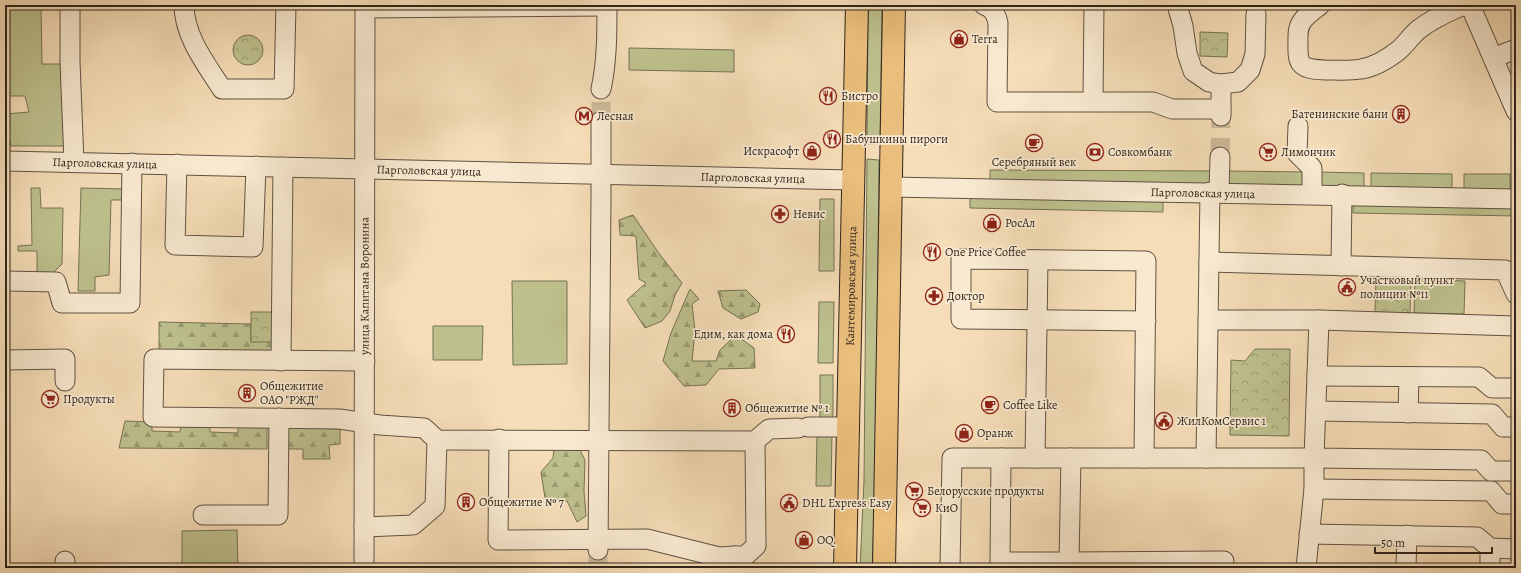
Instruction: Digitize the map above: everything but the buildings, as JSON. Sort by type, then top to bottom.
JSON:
[{"type":"main road","name":"Кантемировская улица","points":[[845,568],[857,5]]},
{"type":"main road","points":[[884,568],[894,5]]},
{"type":"street","points":[[70,5],[74,162]]},
{"type":"street","points":[[184,5],[184,12],[190,37],[222,89],[284,89],[286,5]]},
{"type":"street","points":[[984,5],[990,7],[996,14],[998,23],[997,102],[1153,102],[1172,109],[1221,112],[1221,84]]},
{"type":"street","points":[[1093,102],[1094,5]]},
{"type":"street","points":[[1177,5],[1183,26],[1187,53],[1194,71],[1209,82],[1221,84],[1238,82],[1250,70],[1255,54],[1256,14]]},
{"type":"street","points":[[1320,5],[1305,17],[1300,24],[1298,33],[1298,57],[1302,65],[1310,69],[1346,70],[1362,69],[1381,62],[1399,50],[1418,30],[1439,17],[1464,5]]},
{"type":"street","points":[[1470,5],[1516,111]]},
{"type":"street","points":[[365,6],[607,6],[607,41],[604,76],[601,89]]},
{"type":"street","name":"улица Капитана Воронина","points":[[364,568],[365,6]]},
{"type":"street","points":[[1493,58],[1516,49]]},
{"type":"street","points":[[598,544],[600,440],[601,121]]},
{"type":"street","points":[[1298,126],[1297,153],[1312,168],[1312,194]]},
{"type":"street","points":[[1206,458],[1209,262],[1215,192],[1220,158]]},
{"type":"street","name":"Парголовская улица","points":[[5,161],[853,180]]},
{"type":"street","points":[[5,281],[56,282],[62,303],[130,303],[132,163]]},
{"type":"street","points":[[178,164],[176,245],[229,247],[252,247],[256,166]]},
{"type":"street","points":[[280,361],[283,167]]},
{"type":"street","name":"Парголовская улица","points":[[891,187],[1342,194],[1516,199]]},
{"type":"street","points":[[1341,266],[1342,194]]},
{"type":"street","points":[[1144,458],[1146,321],[1146,261],[961,259],[961,319],[1146,321]]},
{"type":"street","points":[[1035,458],[1038,260]]},
{"type":"street","points":[[1209,262],[1506,270],[1516,294]]},
{"type":"street","points":[[1208,320],[1319,320],[1516,326]]},
{"type":"street","points":[[1306,568],[1314,489],[1319,320]]},
{"type":"street","points":[[5,360],[65,359],[65,381]]},
{"type":"street","points":[[365,362],[154,359],[153,417],[339,419],[364,424],[424,428],[437,440],[755,442],[769,429],[849,427]]},
{"type":"street","points":[[1317,376],[1479,377],[1492,388],[1516,388]]},
{"type":"street","points":[[1408,413],[1409,377]]},
{"type":"street","points":[[1492,388],[1492,414],[1503,427],[1516,427]]},
{"type":"street","points":[[1316,411],[1492,414]]},
{"type":"street","points":[[203,515],[278,515],[279,418]]},
{"type":"street","points":[[364,527],[413,525],[434,506],[437,440]]},
{"type":"street","points":[[499,440],[498,540],[598,544],[647,539],[735,562],[745,556],[756,546],[755,442]]},
{"type":"street","points":[[950,568],[952,458],[1314,458],[1481,460],[1491,471],[1491,491],[1502,504],[1516,504]]},
{"type":"street","points":[[1001,458],[1000,562],[1224,560]]},
{"type":"street","points":[[1069,562],[1070,458]]},
{"type":"street","points":[[1407,490],[1408,459]]},
{"type":"street","points":[[1491,471],[1516,471]]},
{"type":"street","points":[[1314,489],[1491,491]]},
{"type":"street","points":[[1309,534],[1477,537],[1490,548],[1516,549]]},
{"type":"street","points":[[1406,568],[1407,536]]},
{"type":"street","points":[[1490,548],[1490,568]]},
{"type":"green space","points":[[5,5],[41,5],[42,64],[66,64],[69,146],[11,146],[10,141],[5,140],[5,114],[29,112],[25,96],[6,96]]},
{"type":"green space","points":[[868,5],[882,5],[880,144],[867,144]]},
{"type":"green space","points":[[1200,32],[1228,33],[1227,57],[1200,56]]},
{"type":"green space","points":[[248,35],[259,39],[263,50],[259,61],[248,65],[237,61],[233,50],[237,39]]},
{"type":"green space","points":[[629,48],[734,50],[734,72],[629,70]]},
{"type":"green space","points":[[867,159],[879,160],[876,481],[872,568],[860,568],[864,481]]},
{"type":"green space","points":[[990,170],[1215,171],[1215,185],[990,180]]},
{"type":"green space","points":[[1228,171],[1307,172],[1307,186],[1228,184]]},
{"type":"green space","points":[[1317,172],[1364,173],[1364,187],[1317,186]]},
{"type":"green space","points":[[1371,173],[1452,174],[1452,188],[1371,187]]},
{"type":"green space","points":[[1464,174],[1510,174],[1510,190],[1464,189]]},
{"type":"green space","points":[[31,188],[40,188],[41,208],[63,208],[62,264],[53,273],[37,273],[37,251],[18,251],[18,246],[32,245]]},
{"type":"green space","points":[[81,188],[127,189],[127,200],[111,200],[109,275],[95,277],[95,291],[78,291]]},
{"type":"green space","points":[[970,196],[1163,200],[1163,212],[970,208]]},
{"type":"green space","points":[[820,199],[834,199],[834,271],[819,271]]},
{"type":"green space","points":[[1353,204],[1516,207],[1516,216],[1353,213]]},
{"type":"green space","points":[[633,215],[658,252],[682,283],[675,295],[670,311],[662,321],[645,328],[627,300],[646,283],[639,279],[636,236],[620,235],[619,220]]},
{"type":"green space","points":[[1376,278],[1411,279],[1410,313],[1375,312]]},
{"type":"green space","points":[[1415,279],[1465,281],[1464,314],[1414,313]]},
{"type":"green space","points":[[512,281],[567,281],[567,364],[513,365]]},
{"type":"green space","points":[[690,289],[699,299],[692,304],[695,331],[692,361],[716,361],[720,350],[736,335],[754,348],[755,368],[719,369],[706,385],[684,386],[663,361],[671,333]]},
{"type":"green space","points":[[746,290],[760,304],[758,312],[741,319],[723,308],[718,291]]},
{"type":"green space","points":[[819,302],[834,302],[833,363],[818,363]]},
{"type":"green space","points":[[251,312],[273,312],[273,342],[251,342]]},
{"type":"green space","points":[[159,322],[251,324],[251,341],[273,342],[276,358],[159,357]]},
{"type":"green space","points":[[433,326],[483,326],[482,360],[433,360]]},
{"type":"green space","points":[[1255,349],[1290,349],[1289,436],[1230,435],[1231,360],[1245,361]]},
{"type":"green space","points":[[820,375],[833,375],[833,418],[820,418]]},
{"type":"green space","points":[[125,421],[152,422],[152,431],[180,432],[181,422],[210,422],[210,432],[238,433],[238,423],[267,422],[267,449],[119,448]]},
{"type":"green space","points":[[279,422],[330,423],[331,429],[340,429],[340,444],[329,445],[330,459],[303,459],[303,449],[279,449]]},
{"type":"green space","points":[[817,434],[832,435],[831,486],[816,486]]},
{"type":"green space","points":[[578,446],[585,460],[584,491],[586,516],[577,522],[567,501],[545,498],[541,472],[553,458],[554,448]]},
{"type":"green space","points":[[237,530],[238,568],[182,568],[182,531]]},
{"type":"tunnel","points":[[601,89],[601,121]]},
{"type":"tunnel","points":[[1220,157],[1221,116]]},
{"type":"tunnel","points":[[598,550],[598,568]]},
{"type":"place","name":"Terra","points":[[959,39]]},
{"type":"place","name":"Бистро","points":[[828,96]]},
{"type":"place","name":"Батенинские бани","points":[[1401,114]]},
{"type":"place","name":"Лесная","points":[[584,116]]},
{"type":"place","name":"Бабушкины пироги","points":[[832,139]]},
{"type":"place","name":"Серебряный век","points":[[1034,143]]},
{"type":"place","name":"Искрасофт","points":[[812,151]]},
{"type":"place","name":"Совкомбанк","points":[[1095,152]]},
{"type":"place","name":"Лимончик","points":[[1268,152]]},
{"type":"place","name":"Невис","points":[[780,214]]},
{"type":"place","name":"РосАл","points":[[992,223]]},
{"type":"place","name":"One Price Coffee","points":[[932,252]]},
{"type":"place","name":"Участковый пункт полиции №11","points":[[1347,287]]},
{"type":"place","name":"Доктор","points":[[934,296]]},
{"type":"place","name":"Едим, как дома","points":[[786,334]]},
{"type":"place","name":"Общежитие ОАО \"РЖД\"","points":[[247,393]]},
{"type":"place","name":"Продукты","points":[[50,399]]},
{"type":"place","name":"Coffee Like","points":[[990,405]]},
{"type":"place","name":"Общежитие № 1","points":[[732,408]]},
{"type":"place","name":"ЖилКомСервис 1","points":[[1164,421]]},
{"type":"place","name":"Оранж","points":[[964,433]]},
{"type":"place","name":"Белорусские продукты","points":[[914,491]]},
{"type":"place","name":"Общежитие № 7","points":[[466,502]]},
{"type":"place","name":"DHL Express Easy","points":[[789,503]]},
{"type":"place","name":"КиО","points":[[922,508]]},
{"type":"place","name":"OQ","points":[[804,540]]}]
